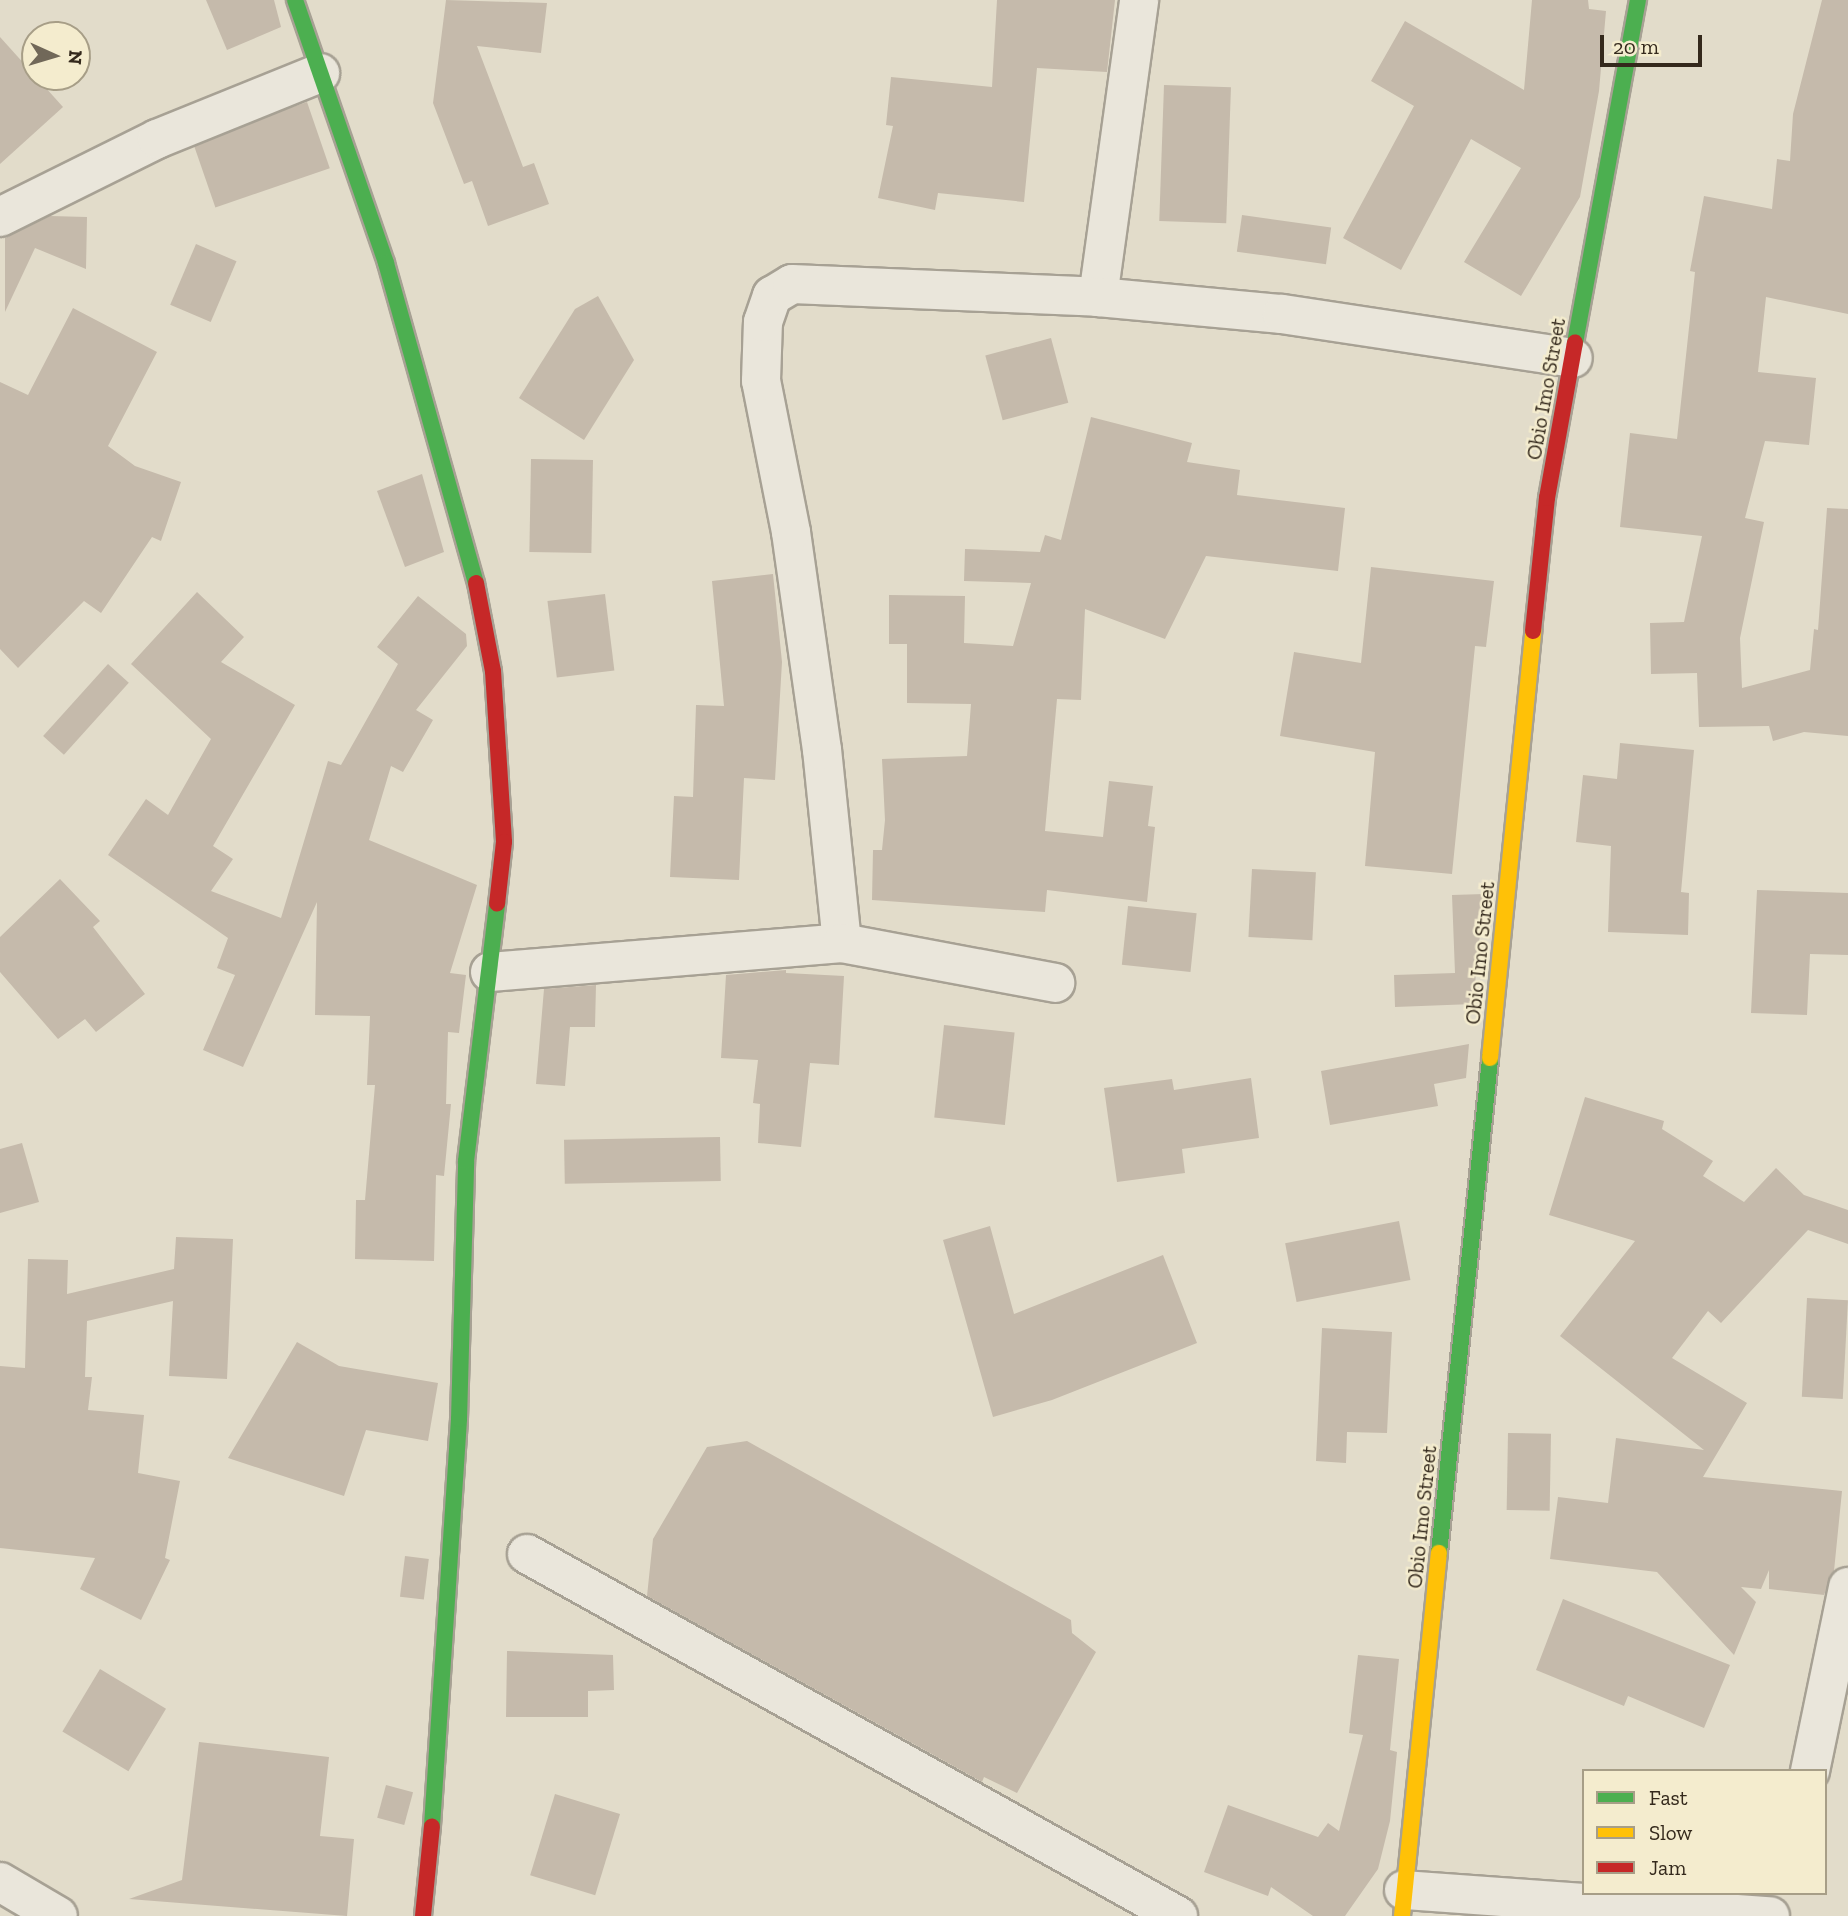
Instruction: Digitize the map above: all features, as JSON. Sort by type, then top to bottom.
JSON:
[{"type":"street","points":[[295,0],[386,263],[485,615],[504,842],[466,1161],[459,1419],[438,1767],[423,1916]]},
{"type":"street","points":[[1098,297],[1139,0]]},
{"type":"street","name":"Obio Imo Street","points":[[1403,1903],[1547,498],[1638,0]]},
{"type":"street","points":[[0,217],[157,139],[320,74]]},
{"type":"street","points":[[842,943],[822,750],[791,532],[761,381],[763,322],[772,296],[792,285],[1098,297],[1282,314],[1573,358]]},
{"type":"street","points":[[490,972],[842,943],[1055,983]]},
{"type":"street","points":[[527,1554],[1178,1916]]},
{"type":"street","points":[[1810,1769],[1848,1587]]},
{"type":"street","points":[[0,1882],[58,1916]]},
{"type":"street","points":[[1780,1916],[1785,1895]]},
{"type":"street","points":[[1403,1903],[1770,1916]]},
{"type":"building","points":[[206,0],[274,0],[281,27],[227,50]]},
{"type":"building","points":[[446,0],[547,3],[541,53],[477,46],[523,167],[534,163],[549,204],[488,226],[472,181],[464,184],[433,103]]},
{"type":"building","points":[[997,0],[1115,0],[1107,72],[1037,68],[1024,202],[938,193],[935,210],[878,198],[893,126],[886,125],[891,77],[992,87]]},
{"type":"building","points":[[1532,0],[1588,0],[1589,9],[1606,11],[1599,91],[1580,197],[1521,296],[1464,262],[1521,168],[1471,139],[1401,270],[1343,238],[1414,106],[1371,81],[1405,21],[1524,90]]},
{"type":"building","points":[[1822,0],[1848,0],[1848,314],[1766,297],[1758,372],[1816,378],[1809,445],[1765,441],[1745,518],[1764,522],[1740,638],[1742,688],[1810,670],[1814,629],[1818,630],[1827,508],[1848,509],[1848,736],[1804,732],[1773,741],[1769,726],[1699,727],[1697,673],[1651,674],[1650,623],[1684,622],[1702,536],[1620,527],[1630,433],[1677,439],[1695,272],[1690,271],[1704,196],[1772,209],[1777,159],[1790,161],[1793,114]]},
{"type":"building","points":[[0,37],[21,60],[21,91],[49,91],[63,107],[0,164]]},
{"type":"building","points":[[1164,85],[1231,87],[1226,223],[1159,221]]},
{"type":"building","points":[[307,102],[330,168],[215,208],[193,141]]},
{"type":"building","points":[[1242,215],[1331,228],[1326,264],[1237,252]]},
{"type":"building","points":[[50,216],[87,217],[86,269],[35,248],[5,312],[5,238]]},
{"type":"building","points":[[196,244],[237,261],[211,322],[170,305]]},
{"type":"building","points":[[598,296],[634,360],[584,440],[519,398],[575,309]]},
{"type":"building","points":[[73,308],[157,352],[108,446],[135,466],[181,482],[161,541],[152,537],[101,613],[84,601],[18,668],[0,649],[0,382],[28,395]]},
{"type":"building","points":[[1051,338],[1068,403],[1003,420],[985,356]]},
{"type":"building","points":[[1091,417],[1192,443],[1187,462],[1240,470],[1237,495],[1345,508],[1338,571],[1206,556],[1165,639],[1085,609],[1081,700],[1057,699],[1045,831],[1103,837],[1109,781],[1153,786],[1148,826],[1155,827],[1147,902],[1047,890],[1045,912],[872,900],[873,850],[882,850],[885,820],[882,759],[967,756],[971,704],[907,703],[907,644],[889,644],[889,595],[965,596],[964,643],[1013,646],[1031,583],[964,581],[965,549],[1040,552],[1045,535],[1061,540]]},
{"type":"building","points":[[531,459],[593,460],[591,553],[529,552]]},
{"type":"building","points":[[422,474],[444,552],[405,567],[377,491]]},
{"type":"building","points":[[1371,567],[1494,581],[1486,647],[1475,646],[1452,874],[1365,866],[1375,752],[1280,736],[1294,652],[1361,663]]},
{"type":"building","points":[[773,574],[782,662],[775,780],[744,778],[739,880],[670,877],[674,796],[693,797],[696,705],[724,706],[712,581]]},
{"type":"building","points":[[197,592],[244,637],[221,662],[295,705],[213,846],[233,859],[211,891],[281,918],[328,761],[341,765],[398,664],[377,647],[418,596],[466,634],[467,646],[416,710],[433,720],[403,772],[391,766],[369,840],[477,885],[450,973],[466,975],[459,1033],[448,1032],[446,1104],[451,1104],[444,1176],[436,1175],[434,1261],[355,1259],[356,1200],[365,1200],[375,1085],[367,1085],[370,1016],[315,1015],[317,902],[243,1067],[203,1050],[235,975],[217,968],[228,938],[108,855],[146,799],[168,815],[211,739],[131,664]]},
{"type":"building","points":[[605,594],[614,670],[557,677],[547,601]]},
{"type":"building","points":[[108,664],[129,683],[64,755],[43,736]]},
{"type":"building","points":[[1620,743],[1694,750],[1681,892],[1689,893],[1688,935],[1608,932],[1611,846],[1576,842],[1583,775],[1617,779]]},
{"type":"building","points":[[1252,869],[1316,872],[1312,940],[1248,937]]},
{"type":"building","points":[[60,879],[100,921],[93,927],[145,994],[96,1032],[85,1019],[58,1039],[0,972],[0,937]]},
{"type":"building","points":[[1757,890],[1848,893],[1848,955],[1810,954],[1807,1015],[1751,1013]]},
{"type":"building","points":[[1484,894],[1473,1004],[1395,1007],[1394,975],[1455,973],[1452,895]]},
{"type":"building","points":[[1128,906],[1197,913],[1190,972],[1122,965]]},
{"type":"building","points":[[786,970],[786,973],[844,976],[839,1065],[810,1063],[801,1147],[758,1143],[760,1104],[753,1103],[758,1060],[721,1058],[726,975]]},
{"type":"building","points":[[596,985],[595,1027],[570,1027],[565,1086],[536,1084],[544,989]]},
{"type":"building","points":[[944,1025],[1015,1032],[1005,1125],[934,1117]]},
{"type":"building","points":[[1469,1044],[1466,1078],[1434,1084],[1438,1106],[1330,1125],[1321,1071]]},
{"type":"building","points":[[1251,1078],[1259,1138],[1182,1149],[1185,1173],[1117,1182],[1104,1088],[1172,1079],[1174,1090]]},
{"type":"building","points":[[1585,1097],[1664,1121],[1662,1129],[1713,1161],[1703,1176],[1744,1202],[1776,1168],[1804,1195],[1848,1210],[1848,1244],[1808,1230],[1721,1323],[1708,1311],[1672,1358],[1747,1403],[1703,1477],[1842,1491],[1834,1571],[1824,1595],[1769,1589],[1769,1570],[1761,1589],[1741,1587],[1756,1602],[1734,1655],[1657,1572],[1550,1559],[1558,1497],[1608,1503],[1616,1438],[1704,1450],[1560,1336],[1635,1241],[1549,1215]]},
{"type":"building","points":[[720,1137],[721,1181],[565,1184],[564,1140]]},
{"type":"building","points":[[22,1143],[39,1202],[0,1213],[0,1149]]},
{"type":"building","points":[[1399,1221],[1410,1280],[1297,1302],[1285,1243]]},
{"type":"building","points":[[990,1226],[1014,1314],[1163,1255],[1197,1343],[1052,1400],[993,1417],[943,1240]]},
{"type":"building","points":[[176,1237],[233,1239],[227,1379],[169,1376],[173,1301],[87,1321],[85,1377],[92,1377],[88,1410],[144,1415],[138,1473],[180,1481],[165,1558],[170,1560],[141,1620],[80,1589],[95,1558],[0,1548],[0,1366],[25,1368],[28,1259],[68,1260],[67,1294],[174,1269]]},
{"type":"building","points":[[1807,1298],[1848,1300],[1843,1399],[1802,1397]]},
{"type":"building","points":[[1322,1328],[1392,1332],[1387,1433],[1347,1432],[1346,1463],[1316,1461]]},
{"type":"building","points":[[297,1342],[339,1366],[438,1383],[428,1441],[366,1430],[344,1496],[228,1458]]},
{"type":"building","points":[[1508,1433],[1551,1434],[1550,1511],[1507,1510]]},
{"type":"building","points":[[747,1441],[1071,1620],[1072,1633],[1096,1652],[1017,1793],[984,1777],[982,1782],[647,1596],[653,1539],[707,1447]]},
{"type":"building","points":[[405,1556],[429,1559],[424,1600],[400,1597]]},
{"type":"building","points":[[1563,1599],[1730,1665],[1704,1728],[1628,1696],[1624,1706],[1536,1670]]},
{"type":"building","points":[[507,1651],[613,1655],[614,1690],[588,1691],[588,1717],[506,1717]]},
{"type":"building","points":[[1358,1655],[1399,1659],[1390,1750],[1397,1752],[1390,1821],[1378,1869],[1345,1916],[1313,1916],[1271,1887],[1268,1896],[1204,1872],[1228,1805],[1318,1837],[1328,1823],[1339,1831],[1363,1735],[1349,1733]]},
{"type":"building","points":[[100,1669],[166,1709],[128,1771],[62,1732]]},
{"type":"building","points":[[199,1742],[329,1757],[320,1836],[354,1839],[347,1916],[129,1899],[182,1880]]},
{"type":"building","points":[[386,1785],[413,1792],[404,1825],[377,1818]]},
{"type":"building","points":[[555,1794],[620,1814],[595,1895],[530,1875]]},
{"type":"traffic: fast","points":[[295,0],[386,263],[476,583]]},
{"type":"traffic: fast","points":[[1575,343],[1638,0]]},
{"type":"traffic: fast","points":[[432,1826],[459,1419],[466,1161],[497,904]]},
{"type":"traffic: fast","points":[[1439,1553],[1490,1058]]},
{"type":"traffic: slow","points":[[1490,1058],[1533,631]]},
{"type":"traffic: slow","points":[[1402,1916],[1439,1553]]},
{"type":"traffic: jam","points":[[1533,631],[1547,498],[1575,343]]},
{"type":"traffic: jam","points":[[476,583],[493,671],[504,842],[497,904]]},
{"type":"traffic: jam","points":[[423,1916],[432,1826]]}]
